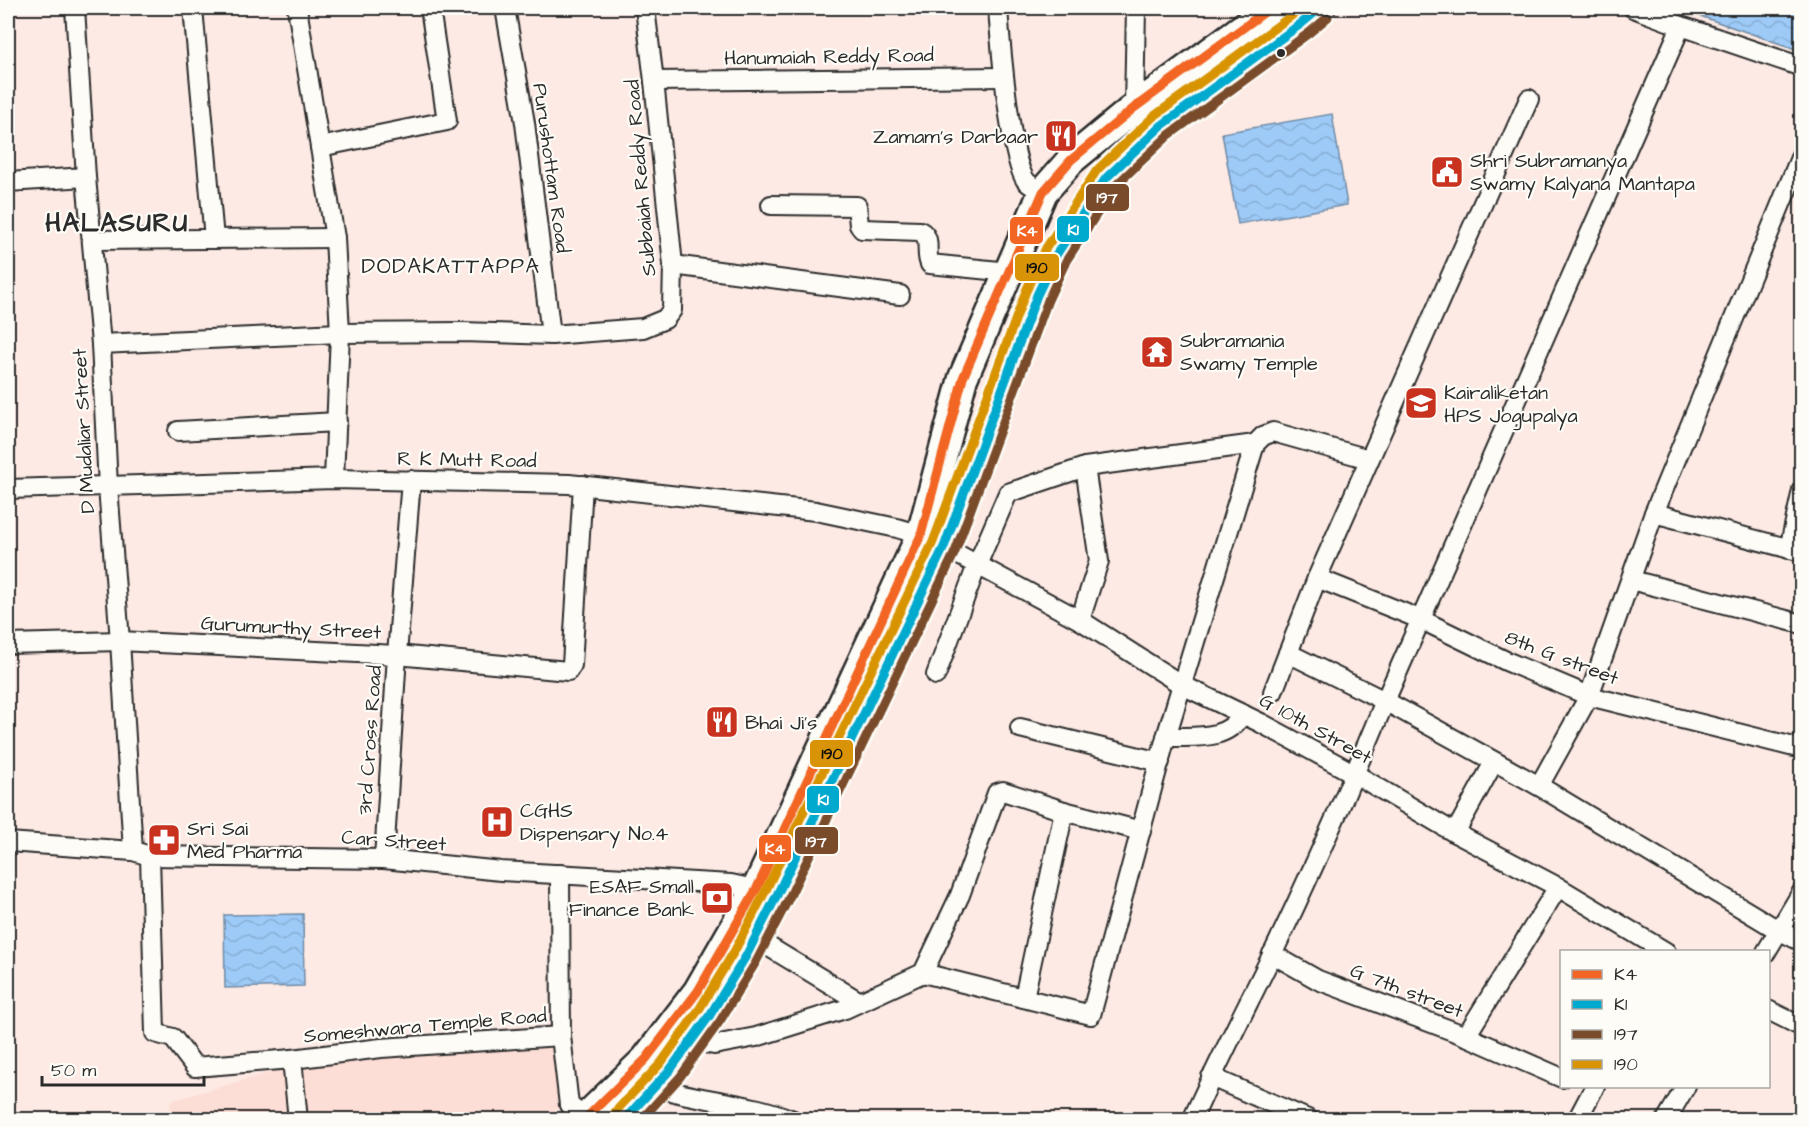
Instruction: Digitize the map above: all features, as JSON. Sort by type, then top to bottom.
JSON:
[{"type":"main road","points":[[933,541],[963,378],[1043,192],[1071,160],[1134,108],[1270,8]]},
{"type":"main road","points":[[584,1119],[646,1059],[698,992],[767,892],[933,541],[1037,295],[1056,255],[1103,182],[1161,126],[1320,8]]},
{"type":"main road","points":[[1071,160],[1103,182]]},
{"type":"main road","points":[[624,1119],[655,1087],[691,1041],[725,991],[756,939],[767,892]]},
{"type":"street","name":"D Mudaliar Street","points":[[75,8],[86,177],[101,344],[108,487],[120,640],[142,854]]},
{"type":"street","points":[[193,8],[214,239]]},
{"type":"street","points":[[297,8],[335,238],[340,333],[334,479]]},
{"type":"street","points":[[320,147],[447,121],[430,8]]},
{"type":"street","name":"Purushottam Road","points":[[505,8],[525,123],[552,335]]},
{"type":"street","name":"Subbaiah Reddy Road","points":[[552,335],[643,328],[665,319],[672,310],[673,265],[645,8]]},
{"type":"street","points":[[998,8],[1004,77],[1017,160],[1026,182],[1043,192]]},
{"type":"street","points":[[1134,108],[1136,8]]},
{"type":"street","points":[[1633,8],[1802,67]]},
{"type":"street","points":[[1192,1119],[1272,954],[1355,774],[1681,26]]},
{"type":"street","name":"Hanumaiah Reddy Road","points":[[654,81],[1004,77]]},
{"type":"street","points":[[1273,692],[1317,578],[1529,99]]},
{"type":"street","points":[[1539,786],[1589,696],[1653,513],[1802,153]]},
{"type":"street","points":[[8,182],[86,177]]},
{"type":"street","points":[[771,205],[857,206],[859,225],[862,229],[920,231],[926,234],[930,264],[1009,272]]},
{"type":"street","points":[[92,240],[335,238]]},
{"type":"street","points":[[673,265],[900,295]]},
{"type":"street","points":[[101,344],[340,333],[462,332],[552,335]]},
{"type":"street","points":[[178,431],[337,422]]},
{"type":"street","points":[[691,1041],[714,1045],[756,1037],[845,1009],[923,973],[1091,1015],[1166,737],[1255,444],[1263,436],[1273,432],[1369,459]]},
{"type":"street","points":[[936,675],[977,565],[1008,492],[1085,467],[1255,444]]},
{"type":"street","points":[[1080,620],[1099,561],[1085,467]]},
{"type":"street","name":"R K Mutt Road","points":[[8,489],[334,479],[583,485],[816,511],[933,541]]},
{"type":"street","name":"3rd Cross Road","points":[[384,859],[411,480]]},
{"type":"street","name":"Gurumurthy Street","points":[[8,644],[120,640],[397,655],[565,671],[571,669],[572,665],[583,485]]},
{"type":"street","points":[[1653,513],[1795,551],[1802,490]]},
{"type":"street","name":"G 10th Street","points":[[933,541],[1080,620],[1182,685],[1243,714],[1355,774],[1455,833],[1558,887],[1664,950]]},
{"type":"street","name":"8th G street","points":[[1317,578],[1422,620],[1506,661],[1589,696],[1802,749]]},
{"type":"street","points":[[1631,580],[1802,624]]},
{"type":"street","points":[[1288,653],[1385,701],[1539,786],[1778,930],[1802,942]]},
{"type":"street","points":[[1166,737],[1217,736],[1236,724],[1243,714]]},
{"type":"street","points":[[1020,728],[1160,762]]},
{"type":"street","points":[[1455,833],[1494,762]]},
{"type":"street","points":[[923,973],[960,895],[1000,791],[1141,831]]},
{"type":"street","points":[[1024,998],[1064,811]]},
{"type":"street","name":"Car Street","points":[[8,842],[142,854],[384,859],[501,871],[731,884],[767,892]]},
{"type":"street","name":"Someshwara Temple Road","points":[[142,854],[155,1033],[172,1038],[195,1067],[292,1059],[381,1048],[561,1036]]},
{"type":"street","points":[[560,874],[561,1036],[569,1104],[584,1119]]},
{"type":"street","name":"G 7th street","points":[[1272,954],[1318,980],[1466,1036],[1558,887]]},
{"type":"street","points":[[1768,950],[1802,892]]},
{"type":"street","points":[[756,939],[860,1002]]},
{"type":"street","points":[[1770,1011],[1802,1027]]},
{"type":"street","points":[[1466,1036],[1560,1077]]},
{"type":"street","name":"Someshwara Temple Road","points":[[292,1059],[298,1119]]},
{"type":"street","points":[[1211,1077],[1310,1119]]},
{"type":"street","points":[[655,1087],[724,1111],[777,1113],[793,1119]]},
{"type":"street","points":[[1577,1119],[1590,1088]]},
{"type":"street","points":[[1669,1119],[1685,1088]]},
{"type":"shaded area","points":[[556,1042],[562,1106],[541,1120],[172,1120],[170,1101],[304,1063]]},
{"type":"water","points":[[1677,8],[1801,8],[1801,51]]},
{"type":"water","points":[[1332,114],[1347,205],[1238,224],[1222,133]]},
{"type":"water","points":[[303,914],[304,986],[225,988],[224,915]]},
{"type":"transit line","name":"K4","points":[[584,1120],[646,1059],[698,991],[757,888],[921,535],[963,378],[1043,192],[1071,160],[1134,108],[1270,8]]},
{"type":"transit line","name":"190","points":[[615,1112],[661,1063],[700,1008],[735,950],[766,890],[933,542],[1026,291],[1046,248],[1097,170],[1153,117],[1302,8]]},
{"type":"transit line","name":"K1","points":[[624,1120],[670,1070],[710,1015],[746,956],[777,895],[944,547],[1037,295],[1056,255],[1106,178],[1161,126],[1320,8]]},
{"type":"transit line","name":"197","points":[[641,1120],[680,1077],[720,1021],[756,962],[788,900],[955,552],[1048,300],[1066,261],[1115,186],[1169,135],[1328,17]]},
{"type":"place","name":"Zamam's Darbaar","points":[[1061,136]]},
{"type":"place","name":"Shri Subramanya Swamy Kalyana Mantapa","points":[[1447,172]]},
{"type":"place","name":"Subramania Swamy Temple","points":[[1157,352]]},
{"type":"place","name":"Kairaliketan HPS Jogupalya","points":[[1421,403]]},
{"type":"place","name":"Bhai Ji's","points":[[722,722]]},
{"type":"place","name":"CGHS Dispensary No.4","points":[[497,822]]},
{"type":"place","name":"Sri Sai Med Pharma","points":[[164,840]]},
{"type":"place","name":"ESAF Small Finance Bank","points":[[717,898]]},
{"type":"district","name":"HALASURU","points":[[117,222]]},
{"type":"district","name":"DODAKATTAPPA","points":[[451,266]]}]
